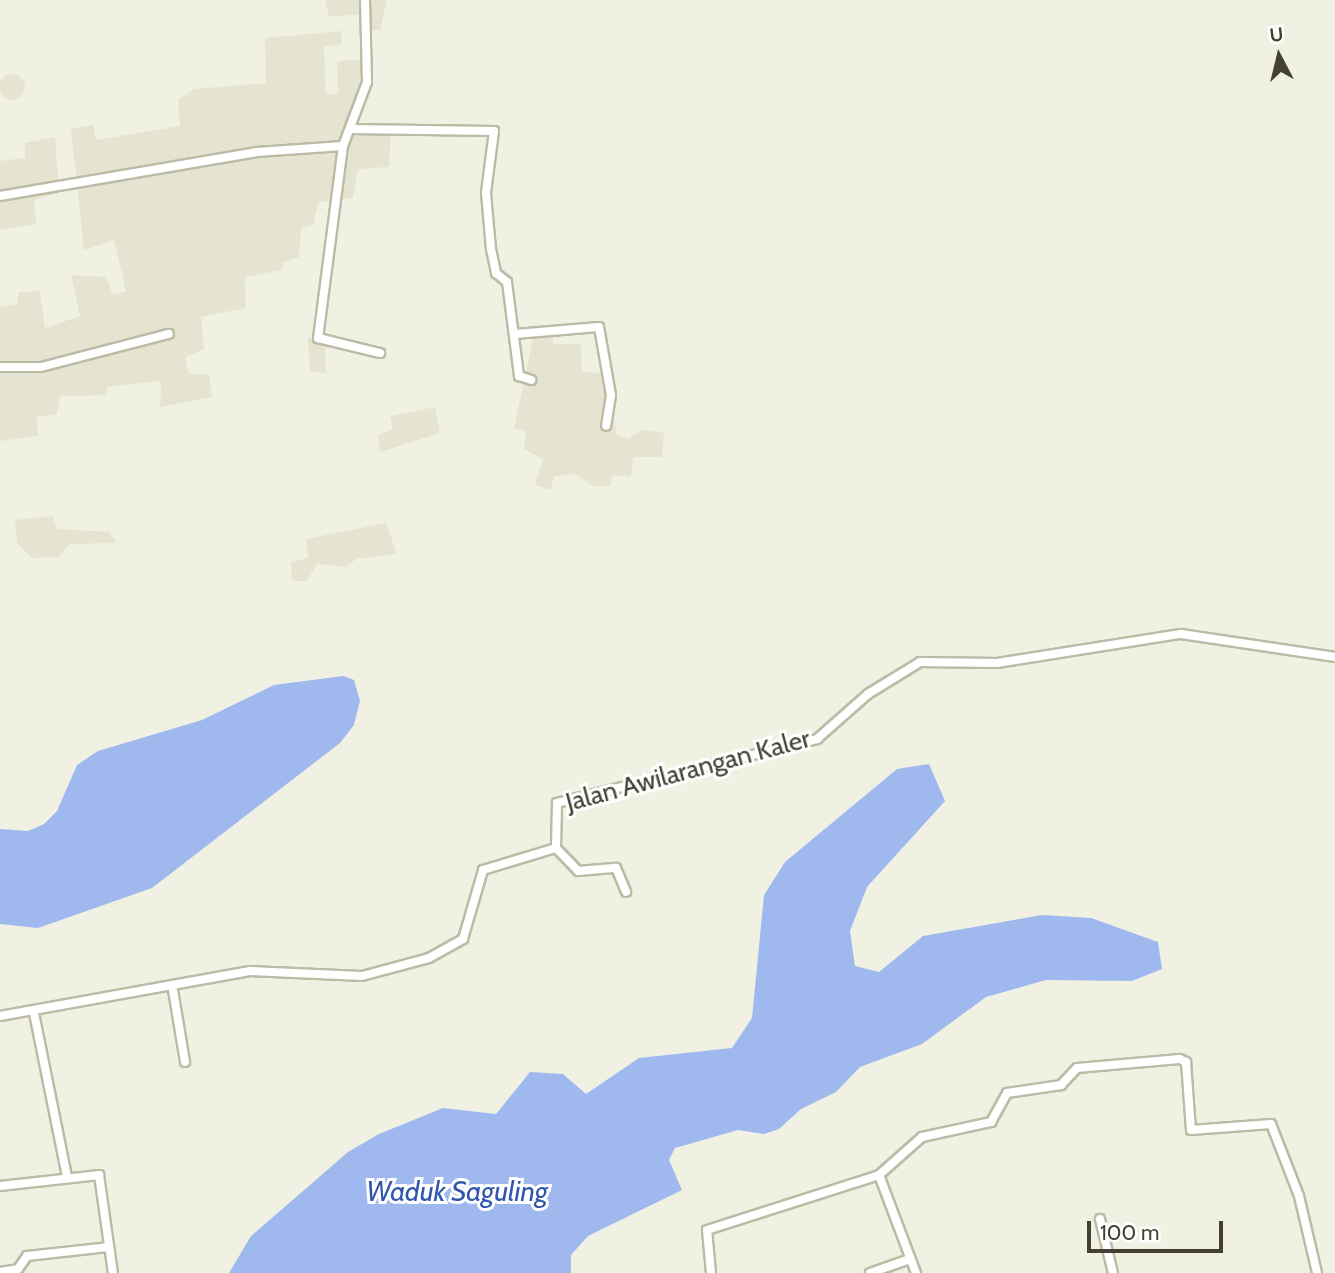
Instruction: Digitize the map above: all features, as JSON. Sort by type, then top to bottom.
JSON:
[{"type":"street","points":[[365,0],[367,82],[343,146],[318,338],[380,354]]},
{"type":"street","points":[[351,129],[494,131],[486,193],[491,249],[496,273],[507,282],[519,376],[531,380]]},
{"type":"street","points":[[0,196],[257,152],[343,146]]},
{"type":"street","points":[[515,334],[600,328],[611,400],[606,426]]},
{"type":"street","points":[[0,367],[41,367],[169,334]]},
{"type":"street","name":"Jalan Awilarangan Kaler","points":[[0,1016],[173,990],[250,971],[362,976],[429,958],[464,939],[482,870],[556,848],[557,803],[817,739],[868,694],[920,662],[997,663],[1181,634],[1335,657]]},
{"type":"street","points":[[556,848],[578,871],[616,868],[626,892]]},
{"type":"street","points":[[173,990],[185,1062]]},
{"type":"street","points":[[34,1013],[67,1176]]},
{"type":"street","points":[[711,1273],[707,1230],[879,1175],[922,1136],[991,1122],[1007,1093],[1061,1084],[1077,1068],[1180,1059],[1186,1062],[1191,1130],[1271,1124],[1299,1196],[1317,1273]]},
{"type":"street","points":[[0,1186],[67,1176],[99,1175],[113,1273]]},
{"type":"street","points":[[879,1175],[916,1273]]},
{"type":"street","points":[[1100,1219],[1113,1273]]},
{"type":"street","points":[[0,1272],[18,1269],[27,1256],[108,1247]]},
{"type":"street","points":[[870,1273],[911,1259]]},
{"type":"shaded area","points":[[325,0],[387,0],[380,30],[360,31],[359,15],[329,16]]},
{"type":"shaded area","points":[[341,31],[342,44],[324,47],[326,94],[338,94],[337,61],[362,59],[371,66],[358,125],[391,126],[389,167],[358,169],[353,198],[319,202],[313,225],[301,228],[299,257],[283,262],[282,270],[245,277],[246,308],[201,317],[204,349],[185,357],[189,374],[209,374],[212,397],[160,407],[161,381],[107,387],[107,395],[60,396],[57,414],[37,417],[38,436],[0,441],[0,307],[17,304],[19,292],[40,291],[45,328],[80,316],[71,275],[106,277],[113,295],[126,291],[114,240],[84,250],[71,129],[93,125],[96,140],[180,126],[178,100],[194,89],[266,83],[265,38]]},
{"type":"shaded area","points":[[12,74],[21,78],[25,87],[21,96],[12,100],[3,96],[-1,87],[3,78]]},
{"type":"shaded area","points":[[55,137],[59,193],[34,200],[36,224],[0,230],[0,161],[25,158],[25,143]]},
{"type":"shaded area","points":[[553,328],[553,344],[581,344],[582,372],[611,374],[616,434],[628,439],[642,430],[664,433],[662,457],[633,457],[631,477],[612,475],[611,486],[593,486],[575,474],[554,476],[551,490],[535,485],[543,459],[524,449],[526,431],[514,428],[535,330]]},
{"type":"shaded area","points":[[315,337],[325,344],[326,373],[310,372],[308,338]]},
{"type":"shaded area","points":[[435,407],[440,433],[380,452],[378,435],[393,429],[390,416]]},
{"type":"shaded area","points":[[53,516],[57,529],[109,532],[117,543],[70,544],[59,557],[32,558],[17,543],[15,520]]},
{"type":"shaded area","points":[[386,523],[397,554],[356,559],[346,567],[317,564],[307,581],[292,581],[291,562],[308,558],[306,539]]},
{"type":"water","points":[[343,676],[354,680],[360,701],[354,725],[340,743],[152,888],[38,928],[0,924],[0,829],[28,831],[44,824],[57,811],[77,765],[98,751],[202,720],[274,685]]},
{"type":"water","name":"Waduk Saguling","points":[[929,764],[945,801],[867,887],[850,931],[855,966],[879,972],[923,936],[1042,915],[1091,918],[1158,942],[1162,969],[1132,981],[1046,980],[986,997],[922,1044],[860,1067],[836,1092],[801,1109],[779,1129],[764,1134],[738,1130],[675,1148],[669,1160],[682,1190],[588,1236],[571,1255],[571,1273],[229,1273],[251,1236],[348,1152],[379,1134],[443,1108],[496,1114],[530,1072],[563,1074],[586,1094],[639,1058],[732,1048],[752,1018],[764,895],[785,862],[897,769]]}]
